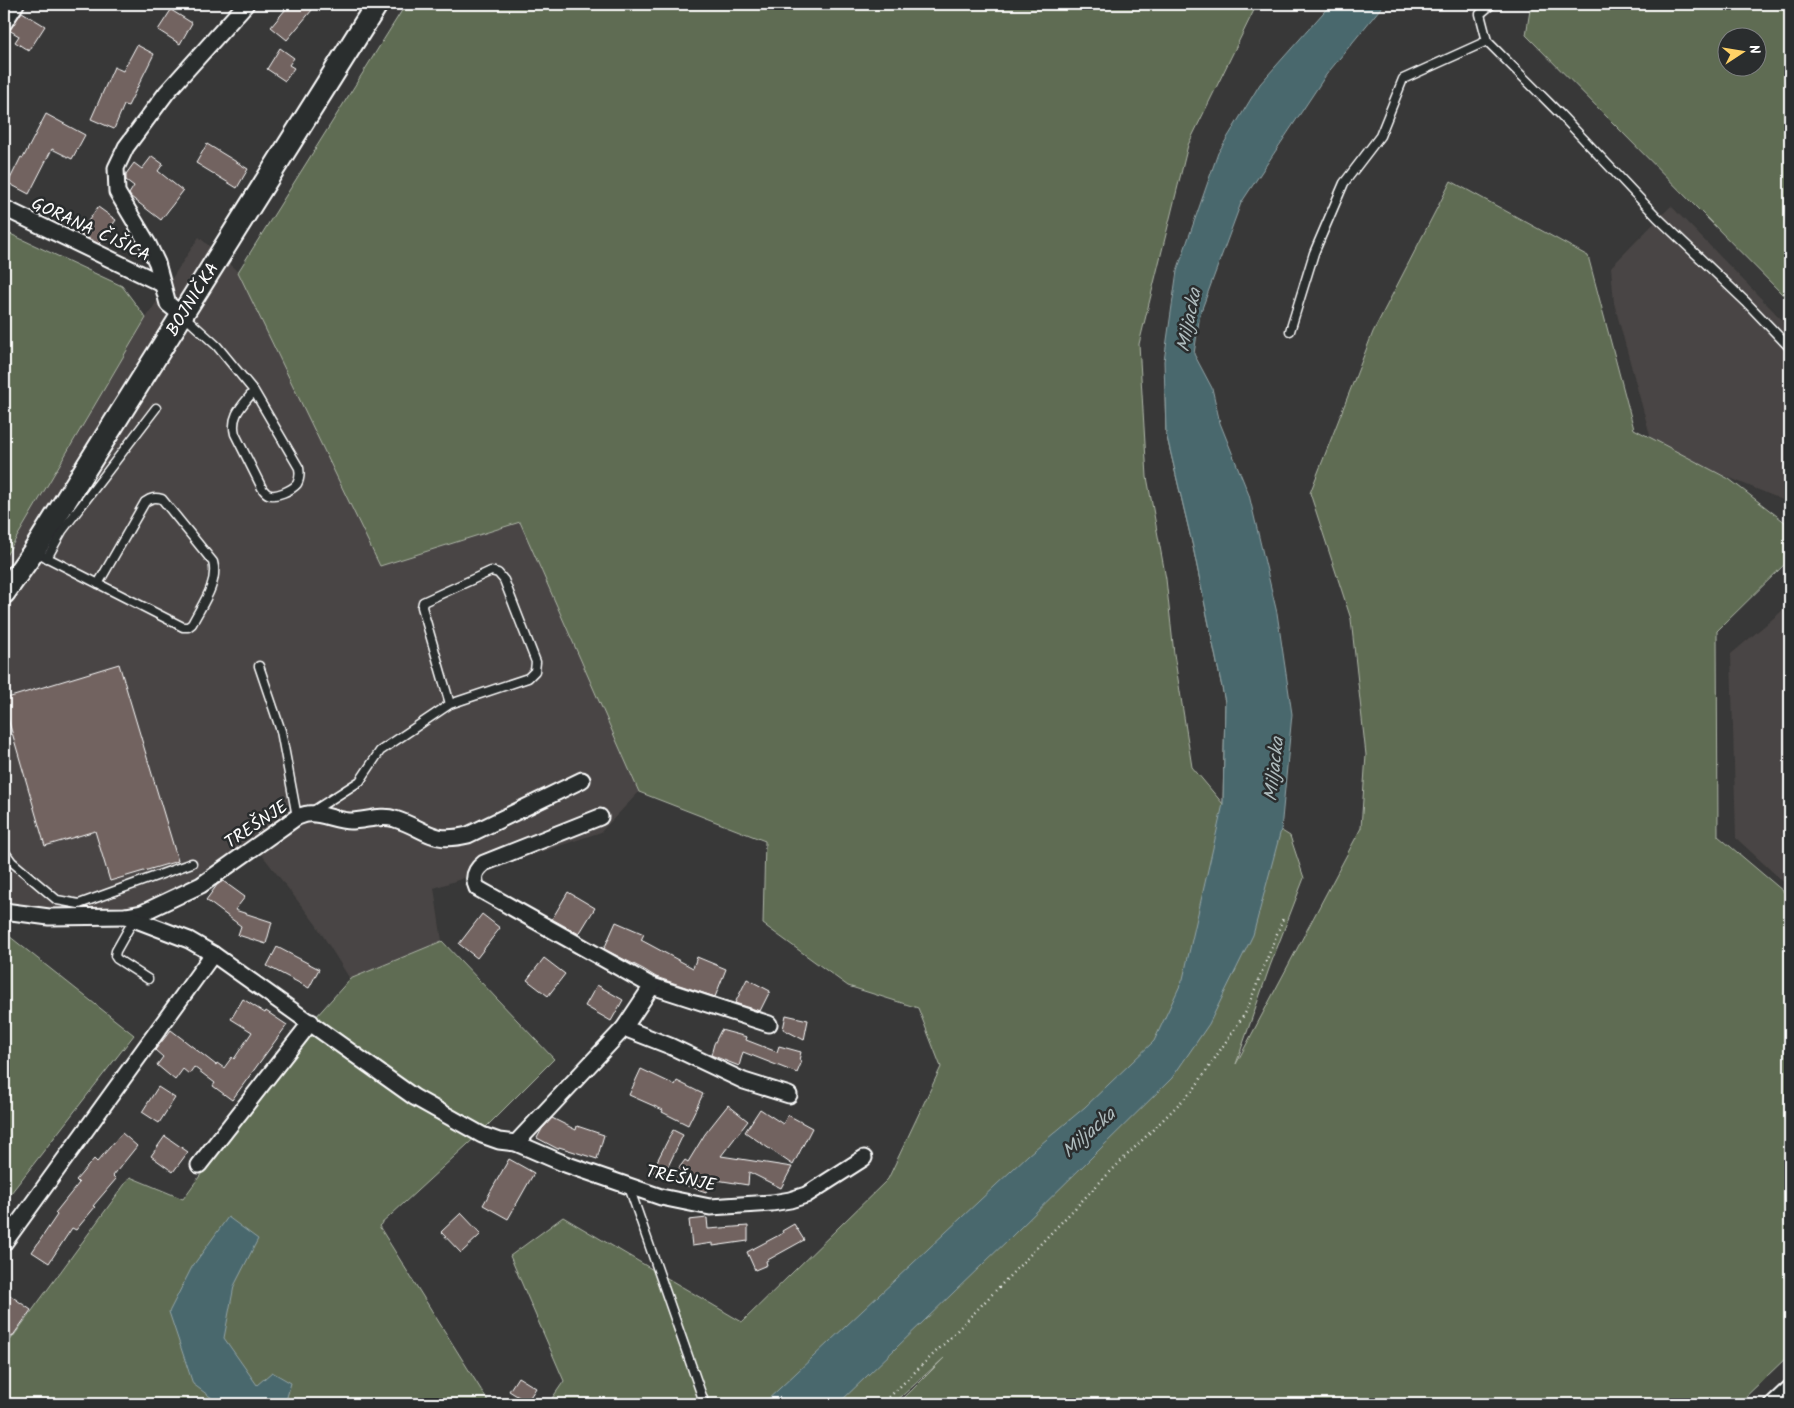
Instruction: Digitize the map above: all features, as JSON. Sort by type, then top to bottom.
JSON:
[{"type":"main road","name":"BOJNIČKA","points":[[4,593],[40,554],[182,315],[377,4]]},
{"type":"street","points":[[4,23],[16,4]]},
{"type":"street","name":"GORANA ČIŠICA","points":[[182,315],[168,304],[157,263],[117,192],[116,168],[126,147],[167,92],[246,4]]},
{"type":"street","name":"GORANA ČIŠICA","points":[[4,208],[162,284]]},
{"type":"street","name":"TREŠNJE","points":[[130,918],[200,885],[303,815],[350,821],[380,817],[394,818],[426,833],[442,838],[452,838],[468,835],[582,780]]},
{"type":"street","points":[[600,817],[484,863],[474,875],[474,882],[477,888],[652,986],[768,1024]]},
{"type":"street","name":"TREŠNJE","points":[[4,910],[49,917],[130,918],[189,940],[213,954],[311,1022],[414,1097],[482,1135],[499,1142],[516,1143],[565,1164],[661,1197],[710,1207],[790,1200],[806,1195],[864,1158]]},
{"type":"street","points":[[4,1243],[213,954]]},
{"type":"street","points":[[516,1143],[624,1028],[652,986]]},
{"type":"street","points":[[198,1165],[311,1022]]},
{"type":"street","points":[[624,1028],[670,1046],[744,1081],[789,1095]]},
{"type":"street","points":[[1773,1404],[1790,1388]]},
{"type":"lane","points":[[1492,4],[1480,14],[1487,41],[1560,114],[1657,218],[1746,302],[1790,348]]},
{"type":"lane","points":[[1290,331],[1314,252],[1344,183],[1380,136],[1403,79],[1487,41]]},
{"type":"lane","points":[[182,315],[217,346],[254,390],[299,468],[300,477],[297,484],[274,496],[267,494],[262,488],[235,434],[233,426],[234,417],[254,390]]},
{"type":"lane","points":[[98,584],[145,502],[156,498],[162,499],[213,562],[214,579],[192,624],[188,627],[183,627],[98,584],[40,554],[62,531],[156,408]]},
{"type":"lane","points":[[259,666],[281,731],[303,815],[360,781],[380,751],[450,704],[528,678],[534,671],[536,662],[504,580],[498,573],[491,571],[424,602],[422,607],[450,704]]},
{"type":"lane","points":[[4,851],[9,859],[57,900],[79,904],[192,863]]},
{"type":"lane","points":[[130,918],[115,956],[148,979]]},
{"type":"lane","points":[[628,1185],[703,1404]]},
{"type":"path","points":[[882,1404],[948,1340],[1104,1178],[1194,1090],[1246,1012],[1284,916]]},
{"type":"shaded area","points":[[1671,206],[1790,328],[1790,503],[1653,446],[1614,303],[1611,267]]},
{"type":"shaded area","points":[[199,237],[238,272],[380,566],[520,522],[639,792],[601,832],[434,888],[442,941],[350,979],[315,923],[259,851],[135,922],[63,925],[4,915],[4,559],[146,318]]},
{"type":"shaded area","points":[[1790,604],[1790,888],[1736,838],[1731,654]]},
{"type":"green space","points":[[406,4],[1257,4],[1188,145],[1139,344],[1147,477],[1166,579],[1174,654],[1192,767],[1223,804],[1225,702],[1193,547],[1166,433],[1165,394],[1253,813],[1290,836],[1304,878],[1270,966],[1236,1064],[1361,828],[1366,755],[1351,619],[1310,493],[1373,332],[1451,181],[1588,256],[1634,429],[1729,479],[1790,526],[1790,559],[1717,631],[1718,836],[1790,897],[1790,1354],[1738,1404],[898,1404],[944,1358],[893,1404],[548,1404],[564,1381],[510,1256],[563,1217],[742,1322],[888,1179],[941,1067],[918,1008],[848,986],[763,924],[765,841],[639,792],[520,522],[380,566],[238,272]]},
{"type":"green space","points":[[1531,4],[1790,4],[1790,302],[1526,35]]},
{"type":"green space","points":[[4,231],[122,286],[146,318],[4,559]]},
{"type":"green space","points":[[4,932],[134,1035],[4,1202]]},
{"type":"green space","points":[[442,941],[554,1059],[480,1133],[379,1226],[490,1404],[4,1404],[4,1349],[130,1177],[183,1199],[315,1018],[350,979]]},
{"type":"water","name":"Miljacka","points":[[1331,4],[1384,4],[1326,75],[1241,203],[1200,314],[1194,354],[1212,388],[1220,423],[1249,495],[1277,613],[1292,714],[1281,830],[1253,935],[1209,1024],[1172,1078],[838,1404],[763,1404],[1028,1155],[1085,1107],[1154,1041],[1183,979],[1223,804],[1225,702],[1193,547],[1166,433],[1164,361],[1177,271],[1218,153],[1260,84]]},
{"type":"water","points":[[228,1217],[258,1239],[234,1286],[224,1338],[257,1385],[272,1372],[291,1383],[285,1404],[220,1404],[193,1384],[169,1312],[192,1267]]},
{"type":"building","points":[[290,4],[317,4],[287,40],[271,27]]},
{"type":"building","points":[[171,10],[192,23],[180,44],[158,30]]},
{"type":"building","points":[[22,12],[45,26],[29,51],[15,42],[19,36],[9,30]]},
{"type":"building","points":[[137,45],[154,54],[128,106],[124,105],[114,129],[91,119],[114,67],[123,71]]},
{"type":"building","points":[[280,48],[294,58],[289,65],[294,68],[285,81],[267,69]]},
{"type":"building","points":[[46,114],[85,135],[72,159],[52,149],[29,194],[8,183]]},
{"type":"building","points":[[207,144],[248,169],[237,188],[196,163]]},
{"type":"building","points":[[152,156],[163,164],[158,171],[183,191],[161,220],[131,197],[129,194],[134,186],[126,180],[126,174],[134,163],[142,169]]},
{"type":"building","points":[[98,207],[116,220],[99,244],[79,234]]},
{"type":"building","points":[[119,664],[178,861],[110,881],[95,831],[45,846],[4,705],[4,699]]},
{"type":"building","points":[[223,881],[245,897],[235,910],[272,922],[266,944],[238,935],[241,926],[206,900],[217,885]]},
{"type":"building","points":[[568,892],[595,908],[579,934],[552,919]]},
{"type":"building","points":[[482,914],[500,928],[477,958],[459,944]]},
{"type":"building","points":[[616,922],[644,934],[641,940],[693,968],[697,957],[726,969],[715,997],[656,977],[604,949]]},
{"type":"building","points":[[277,947],[319,969],[309,988],[267,966]]},
{"type":"building","points":[[544,958],[565,974],[548,996],[527,980]]},
{"type":"building","points":[[747,979],[770,991],[760,1011],[735,1003]]},
{"type":"building","points":[[597,985],[623,1000],[611,1021],[585,1006]]},
{"type":"building","points":[[243,999],[287,1025],[232,1100],[213,1086],[215,1083],[194,1067],[189,1074],[183,1069],[175,1080],[157,1065],[163,1057],[155,1050],[171,1030],[216,1065],[217,1063],[224,1068],[232,1057],[234,1059],[252,1032],[231,1019]]},
{"type":"building","points":[[786,1015],[808,1020],[804,1040],[783,1029]]},
{"type":"building","points":[[721,1030],[747,1037],[746,1040],[777,1052],[779,1046],[801,1052],[799,1060],[802,1061],[797,1073],[743,1052],[739,1066],[711,1055]]},
{"type":"building","points":[[641,1069],[675,1085],[677,1081],[703,1094],[688,1125],[662,1112],[663,1110],[629,1095]]},
{"type":"building","points":[[158,1087],[175,1098],[159,1123],[142,1112]]},
{"type":"building","points":[[728,1105],[748,1121],[721,1156],[792,1167],[781,1188],[749,1172],[748,1185],[710,1179],[706,1192],[670,1180],[685,1160],[688,1162],[705,1134]]},
{"type":"building","points":[[760,1109],[783,1124],[788,1115],[812,1128],[793,1165],[745,1132]]},
{"type":"building","points":[[552,1118],[576,1130],[577,1126],[604,1135],[597,1159],[559,1147],[558,1149],[537,1138]]},
{"type":"building","points":[[673,1130],[683,1135],[663,1177],[652,1171]]},
{"type":"building","points":[[122,1133],[137,1146],[113,1176],[116,1179],[93,1206],[95,1207],[76,1230],[72,1228],[49,1263],[32,1252],[57,1215],[55,1213],[79,1183],[76,1180],[94,1159],[97,1162]]},
{"type":"building","points":[[165,1136],[188,1152],[173,1172],[151,1156]]},
{"type":"building","points":[[509,1159],[534,1173],[508,1219],[483,1205]]},
{"type":"building","points":[[461,1213],[481,1234],[461,1253],[441,1232]]},
{"type":"building","points":[[707,1218],[708,1229],[748,1226],[748,1241],[713,1246],[713,1243],[692,1246],[689,1220]]},
{"type":"building","points":[[794,1224],[804,1240],[766,1261],[767,1265],[755,1270],[747,1252],[783,1233],[782,1231]]},
{"type":"building","points":[[4,1291],[31,1310],[4,1345]]},
{"type":"building","points":[[518,1377],[536,1388],[527,1402],[509,1391]]}]
